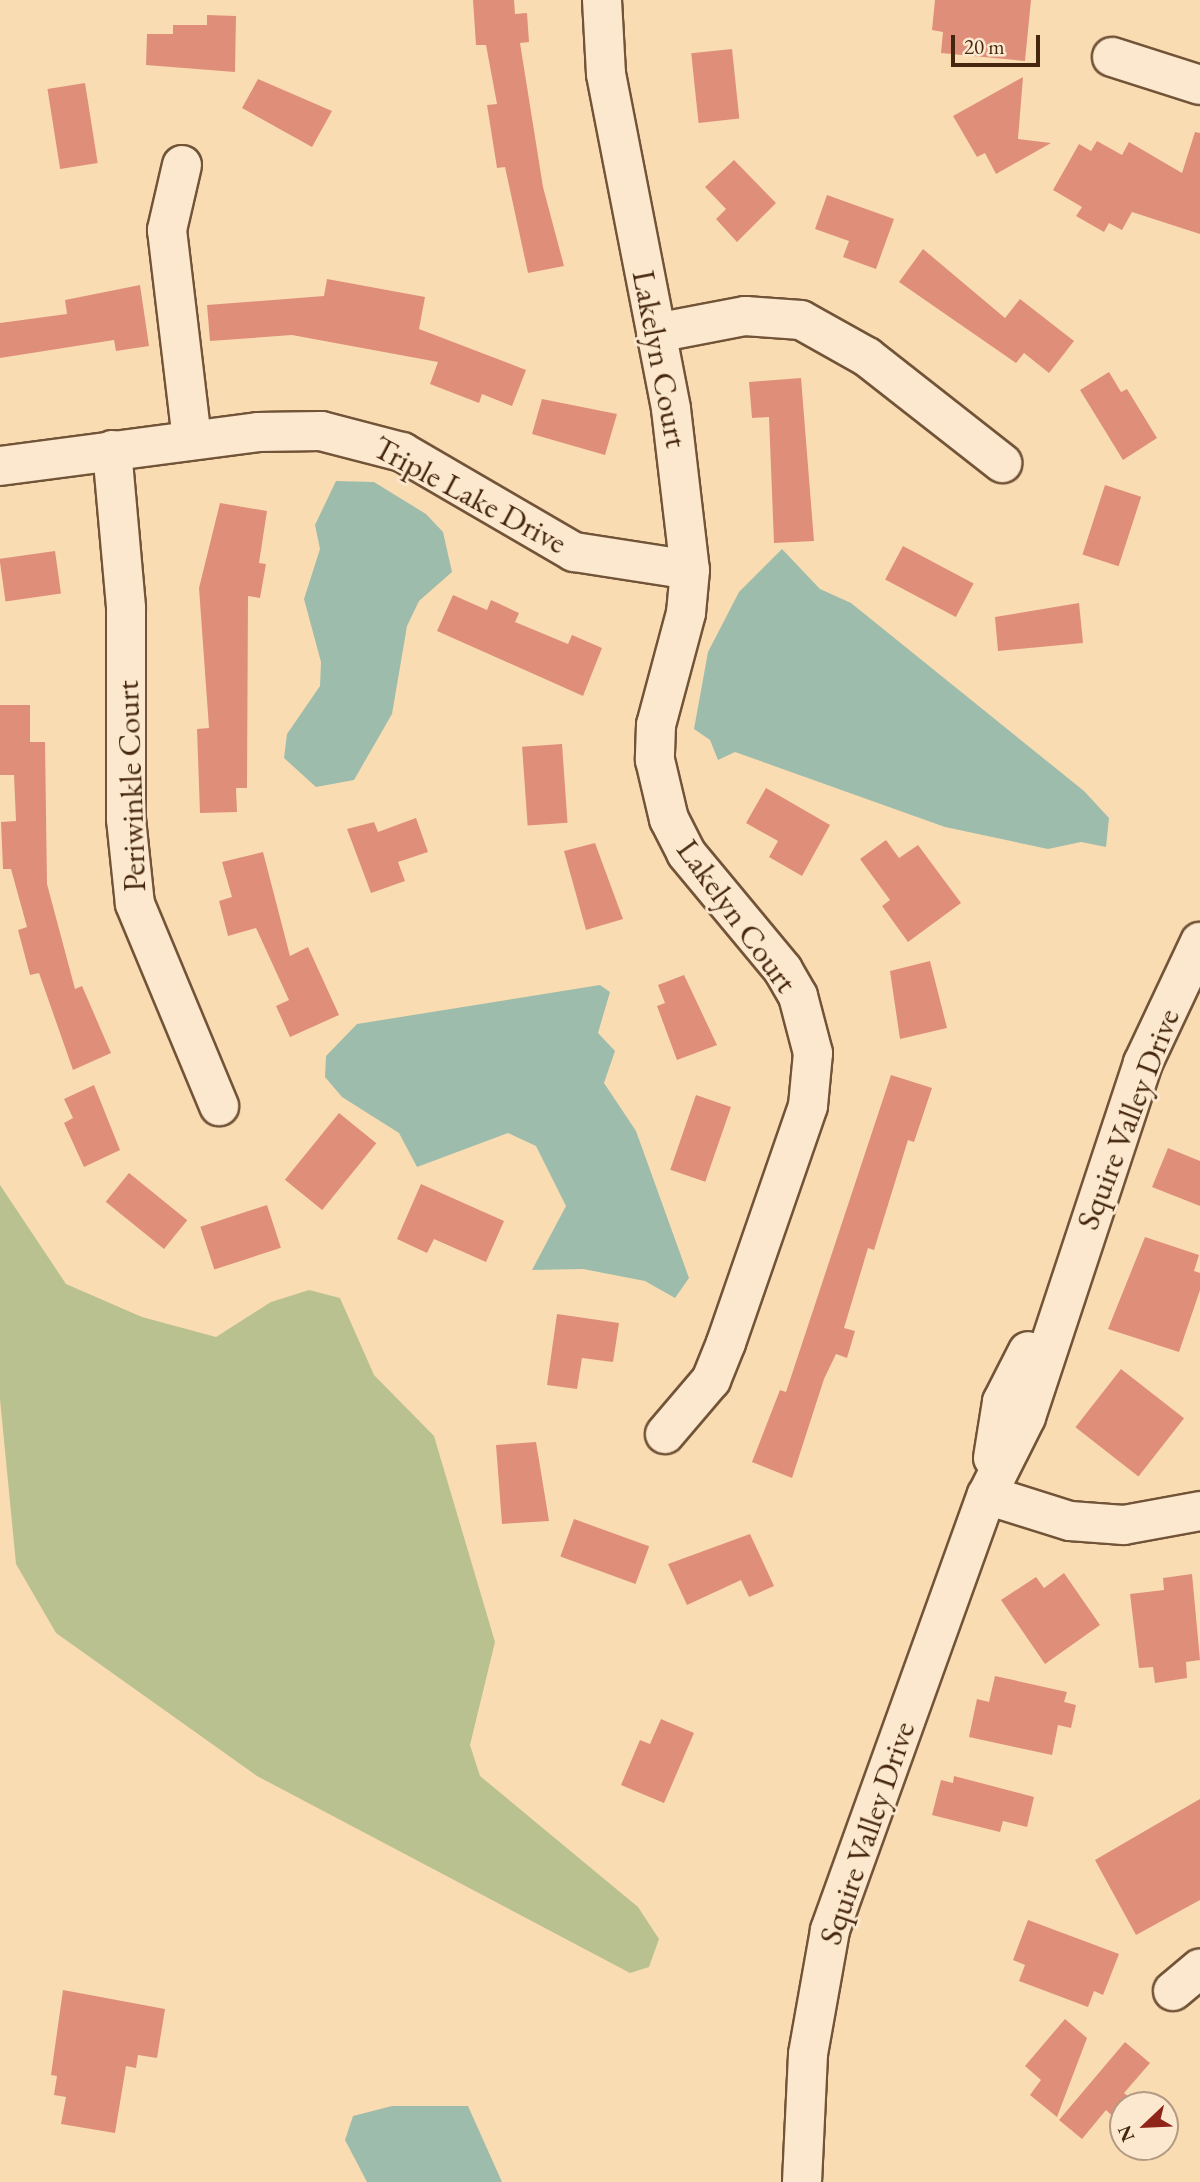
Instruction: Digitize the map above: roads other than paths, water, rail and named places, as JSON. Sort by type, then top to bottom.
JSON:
[{"type":"street","name":"Lakelyn Court","points":[[602,0],[616,136],[656,333],[684,492],[690,570],[686,613],[656,725],[655,760],[668,820],[686,853],[799,996],[813,1053],[812,1083],[711,1380],[665,1434]]},
{"type":"street","points":[[1112,57],[1200,85]]},
{"type":"street","points":[[182,165],[167,230],[191,439]]},
{"type":"street","points":[[656,333],[745,316],[801,320],[867,358],[1002,463]]},
{"type":"street","name":"Triple Lake Drive","points":[[0,466],[191,439],[309,431],[363,438],[432,467],[574,552],[690,570]]},
{"type":"street","name":"Periwinkle Court","points":[[112,450],[126,596],[126,819],[135,904],[219,1106]]},
{"type":"street","name":"Squire Valley Drive","points":[[802,2182],[808,2054],[830,1930],[987,1495],[1026,1417],[1075,1260],[1143,1063],[1200,942]]},
{"type":"street","points":[[987,1495],[1070,1521],[1124,1525],[1200,1511]]}]
